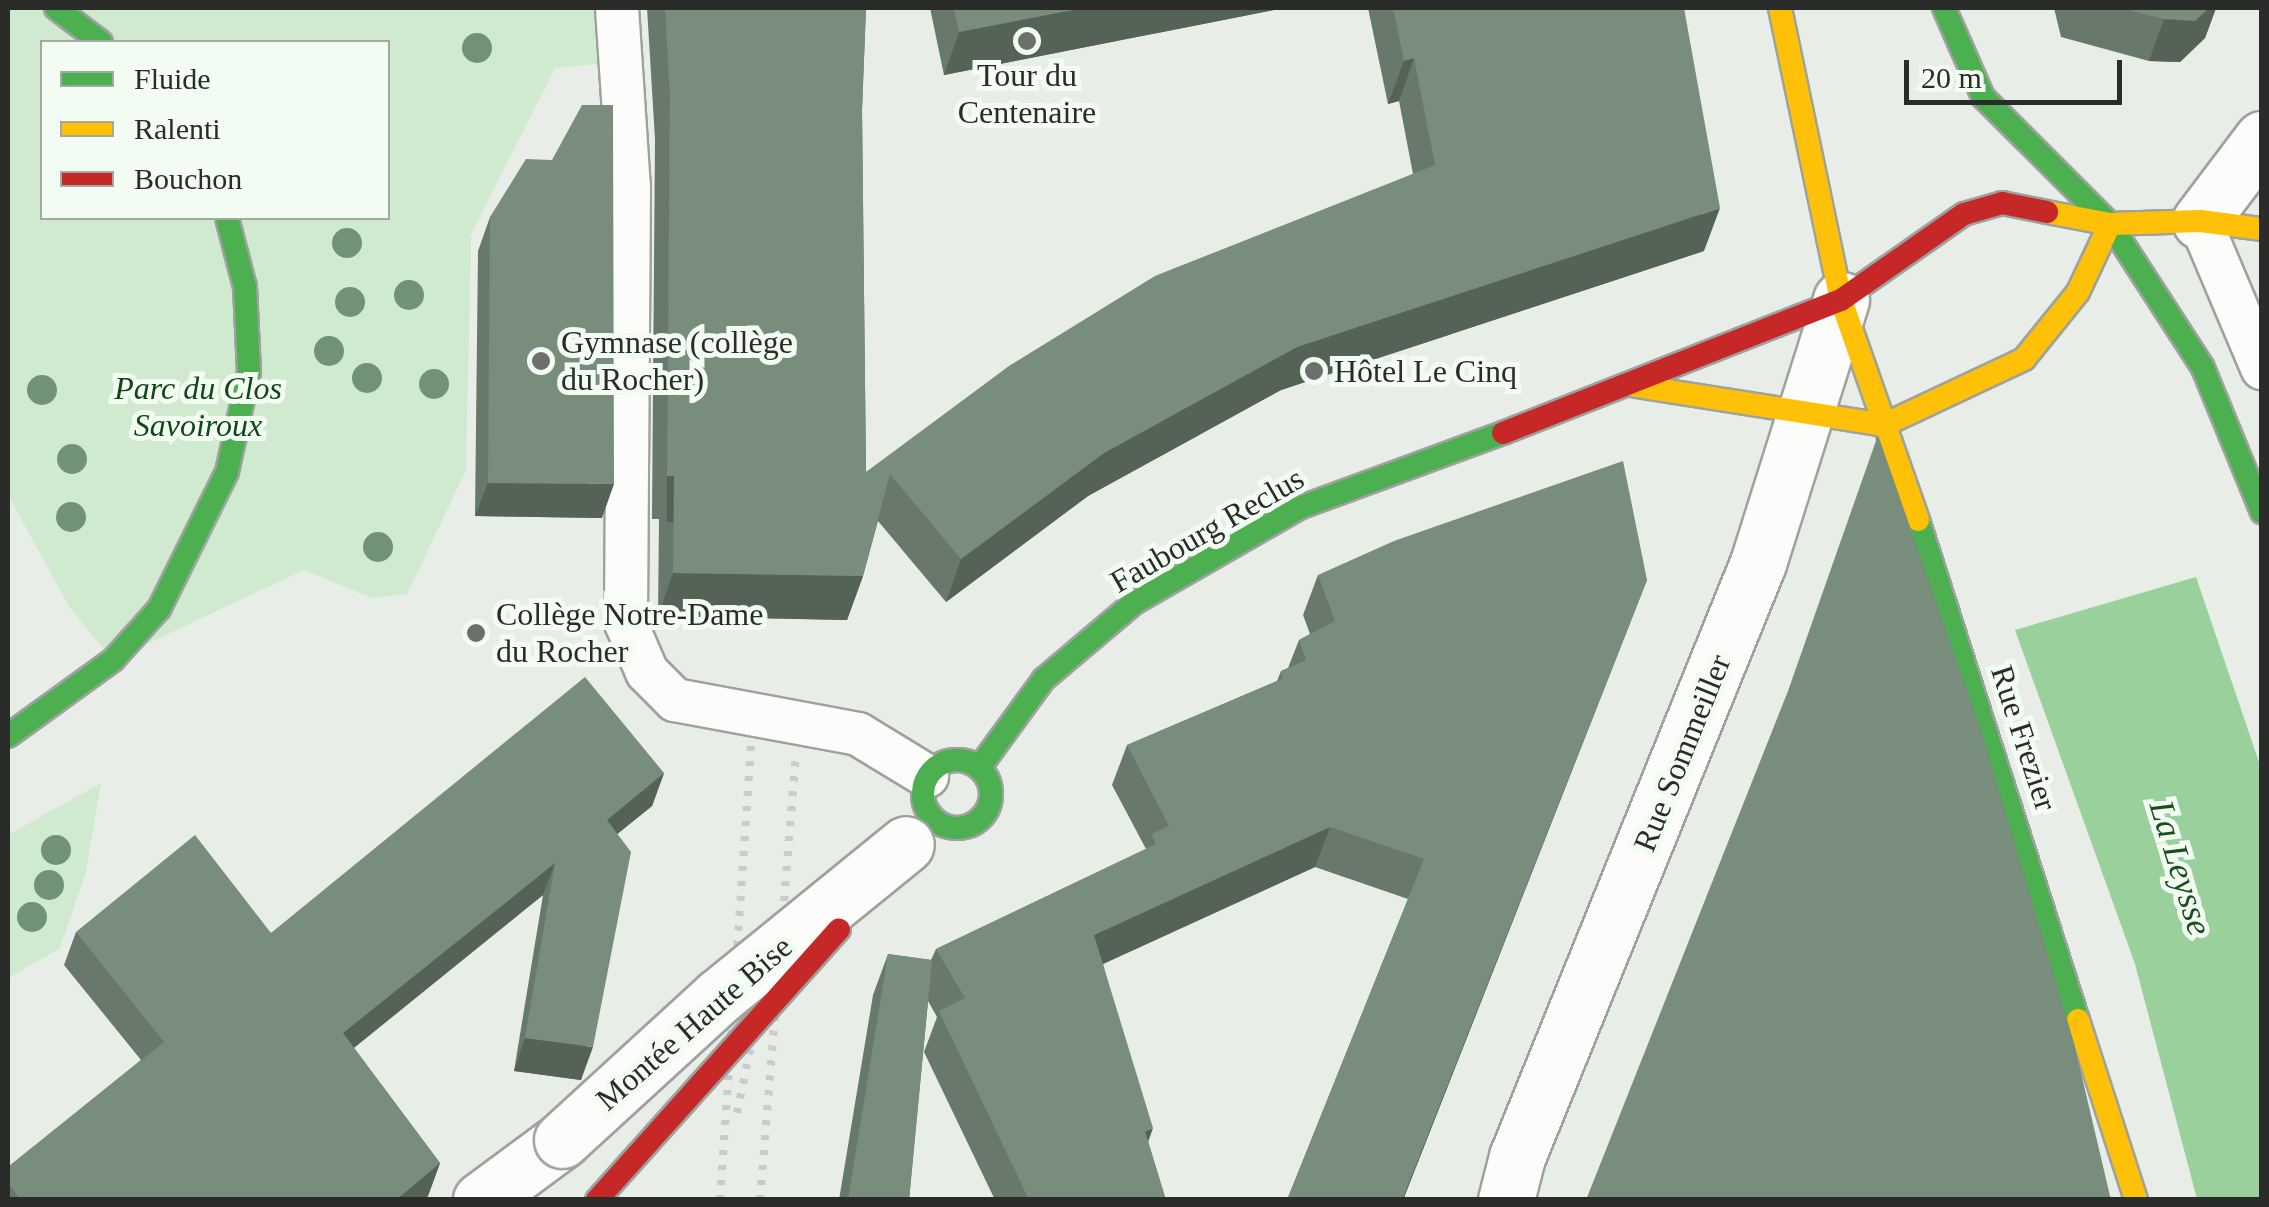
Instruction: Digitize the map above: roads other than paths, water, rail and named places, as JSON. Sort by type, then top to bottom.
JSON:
[{"type":"main road","points":[[56,8],[98,40]]},
{"type":"main road","name":"Rue Frezier","points":[[1780,8],[1841,300],[2136,1200]]},
{"type":"main road","points":[[1944,8],[1983,97],[2110,224],[2204,368],[2262,512]]},
{"type":"main road","name":"Faubourg Reclus","points":[[979,768],[1044,679],[1134,603],[1299,508],[1634,386],[1841,300],[1964,214],[2002,203],[2110,224],[2200,221],[2262,228]]},
{"type":"main road","points":[[8,736],[114,660],[159,609],[227,472],[249,372],[245,287],[228,220]]},
{"type":"main road","points":[[1884,424],[2024,359],[2078,292],[2110,224]]},
{"type":"main road","name":"Faubourg Reclus","points":[[1634,386],[1884,424]]},
{"type":"main road","points":[[597,1200],[839,929],[920,832],[928,776],[954,759],[979,768],[992,792],[979,820],[959,828],[920,832]]},
{"type":"street","points":[[2200,221],[2262,139]]},
{"type":"street","name":"Rue Sommeiller","points":[[1506,1200],[1516,1156],[1758,564],[1841,300]]},
{"type":"street","name":"Montée Haute Bise","points":[[481,1200],[562,1140],[718,997],[920,832]]},
{"type":"lane","points":[[617,8],[629,187],[626,623],[647,672],[676,700],[858,734],[928,776]]},
{"type":"lane","points":[[2200,221],[2262,368]]},
{"type":"water","name":"La Leysse","points":[[2196,577],[2261,768],[2261,1199],[2197,1199],[2135,964],[2015,630]]},
{"type":"railway","points":[[720,1200],[751,741]]},
{"type":"railway","points":[[760,1200],[796,752]]},
{"type":"railway","points":[[737,1113],[762,991]]},
{"type":"place","name":"Tour du Centenaire","points":[[1027,41]]},
{"type":"place","name":"Gymnase (collège du Rocher)","points":[[541,361]]},
{"type":"place","name":"Hôtel Le Cinq","points":[[1314,371]]},
{"type":"place","name":"Collège Notre-Dame du Rocher","points":[[476,633]]},
{"type":"park label","name":"Parc du Clos Savoiroux","points":[[198,408]]}]
